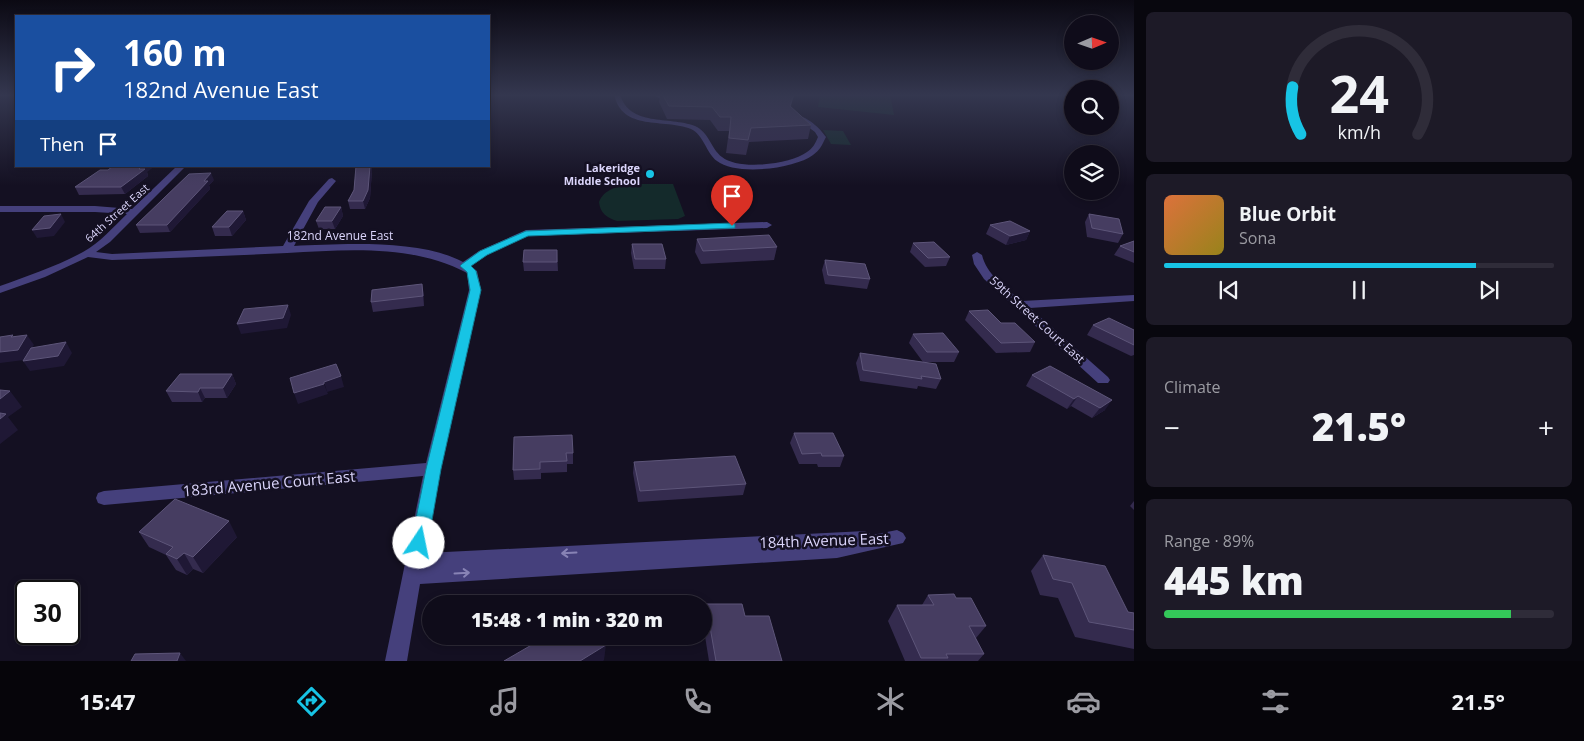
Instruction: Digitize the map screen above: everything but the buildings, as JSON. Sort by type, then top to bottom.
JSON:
[{"type":"street","points":[[682,125],[703,134],[719,159],[740,166],[756,168],[801,158],[813,152],[820,144],[822,137],[818,131],[807,125]]},
{"type":"street","name":"64th Street East","points":[[87,254],[136,212],[181,167]]},
{"type":"street","points":[[286,250],[314,201],[332,181]]},
{"type":"street","points":[[0,210],[96,209],[136,212]]},
{"type":"street","points":[[396,661],[433,469],[476,290],[472,271],[465,266],[483,253],[526,233],[766,225]]},
{"type":"street","name":"182nd Avenue East","points":[[0,290],[87,254],[112,257],[350,248],[404,251],[436,256],[465,266]]},
{"type":"street","name":"59th Street Court East","points":[[977,255],[979,264],[988,277],[1103,380]]},
{"type":"street","points":[[1020,304],[1134,298]]},
{"type":"street","name":"183rd Avenue Court East","points":[[104,498],[433,469]]},
{"type":"street","name":"184th Avenue East","points":[[897,538],[837,550],[414,569],[831,539],[897,538]]},
{"type":"green space","points":[[823,130],[843,131],[851,145],[831,144]]},
{"type":"green space","points":[[640,184],[673,184],[685,216],[678,219],[617,221],[607,217],[602,212],[599,202],[606,193],[616,187]]},
{"type":"place","name":"Lakeridge Middle School","points":[[650,174]]},
{"type":"route","points":[[419,543],[433,469],[476,290],[472,271],[465,266],[483,253],[526,233],[732,226]]}]
